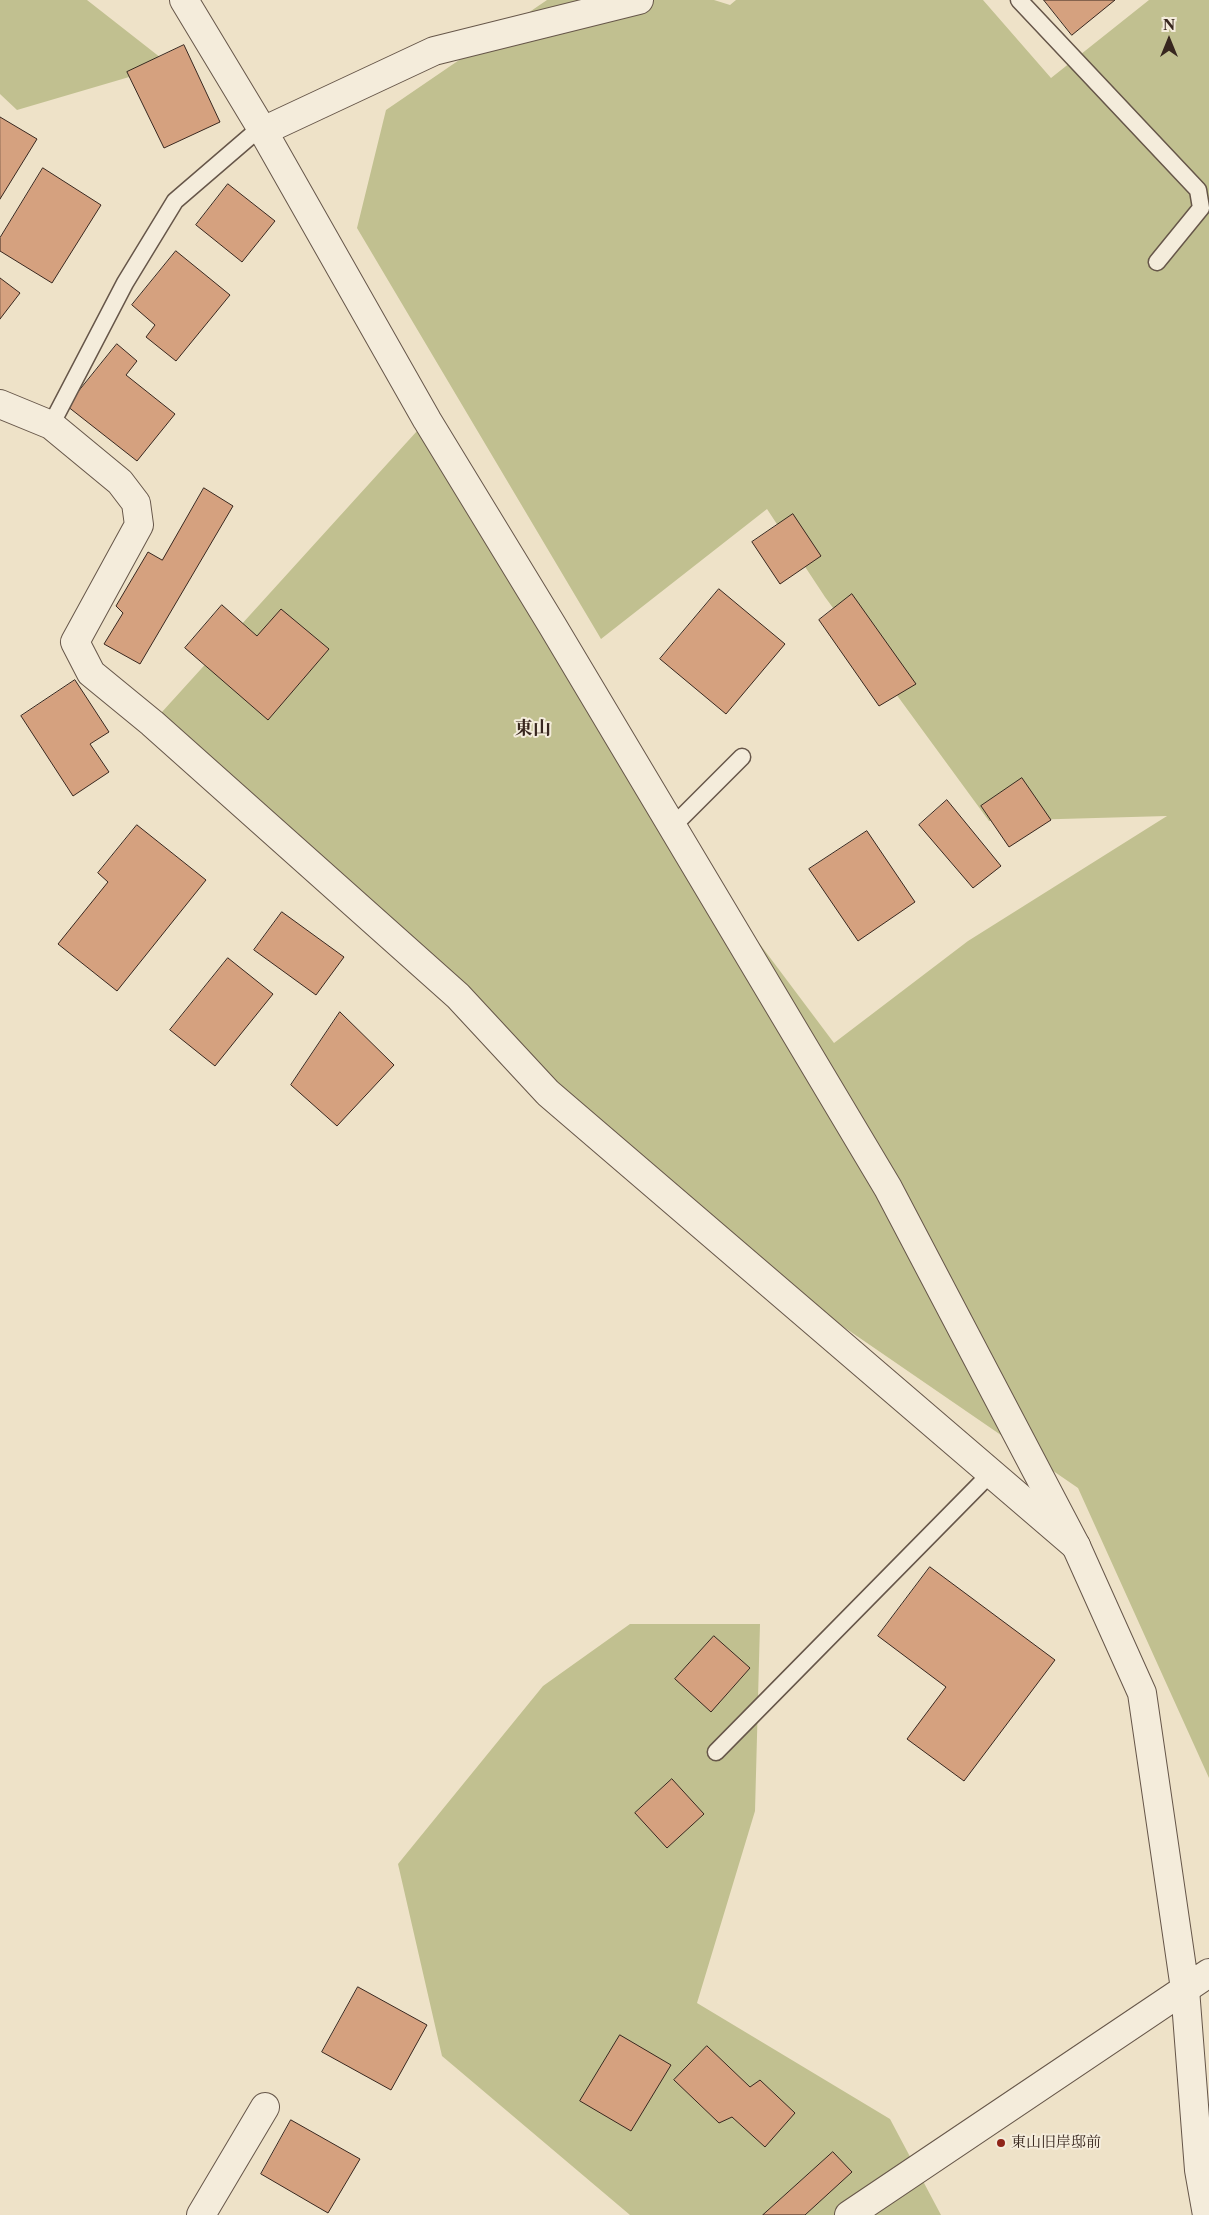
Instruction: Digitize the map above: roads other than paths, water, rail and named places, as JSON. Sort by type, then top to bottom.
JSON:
[{"type":"street","points":[[184,0],[262,129],[427,420],[888,1188],[1076,1546],[1142,1693],[1185,1989],[1199,2170],[1207,2215]]},
{"type":"street","points":[[262,129],[434,51],[639,0]]},
{"type":"street","points":[[0,404],[51,425],[120,482],[136,503],[139,525],[75,642],[91,673],[152,723],[458,996],[548,1093],[1076,1546]]},
{"type":"street","points":[[849,2215],[1209,1973]]},
{"type":"street","points":[[201,2215],[265,2107]]},
{"type":"lane","points":[[1019,0],[1198,190],[1201,208],[1157,262]]},
{"type":"lane","points":[[51,425],[125,283],[174,201],[262,129]]},
{"type":"lane","points":[[672,827],[742,757]]},
{"type":"lane","points":[[716,1752],[991,1473]]},
{"type":"place","name":"東山旧岸邸前","points":[[1001,2143]]},
{"type":"district","name":"東山","points":[[533,729]]}]
